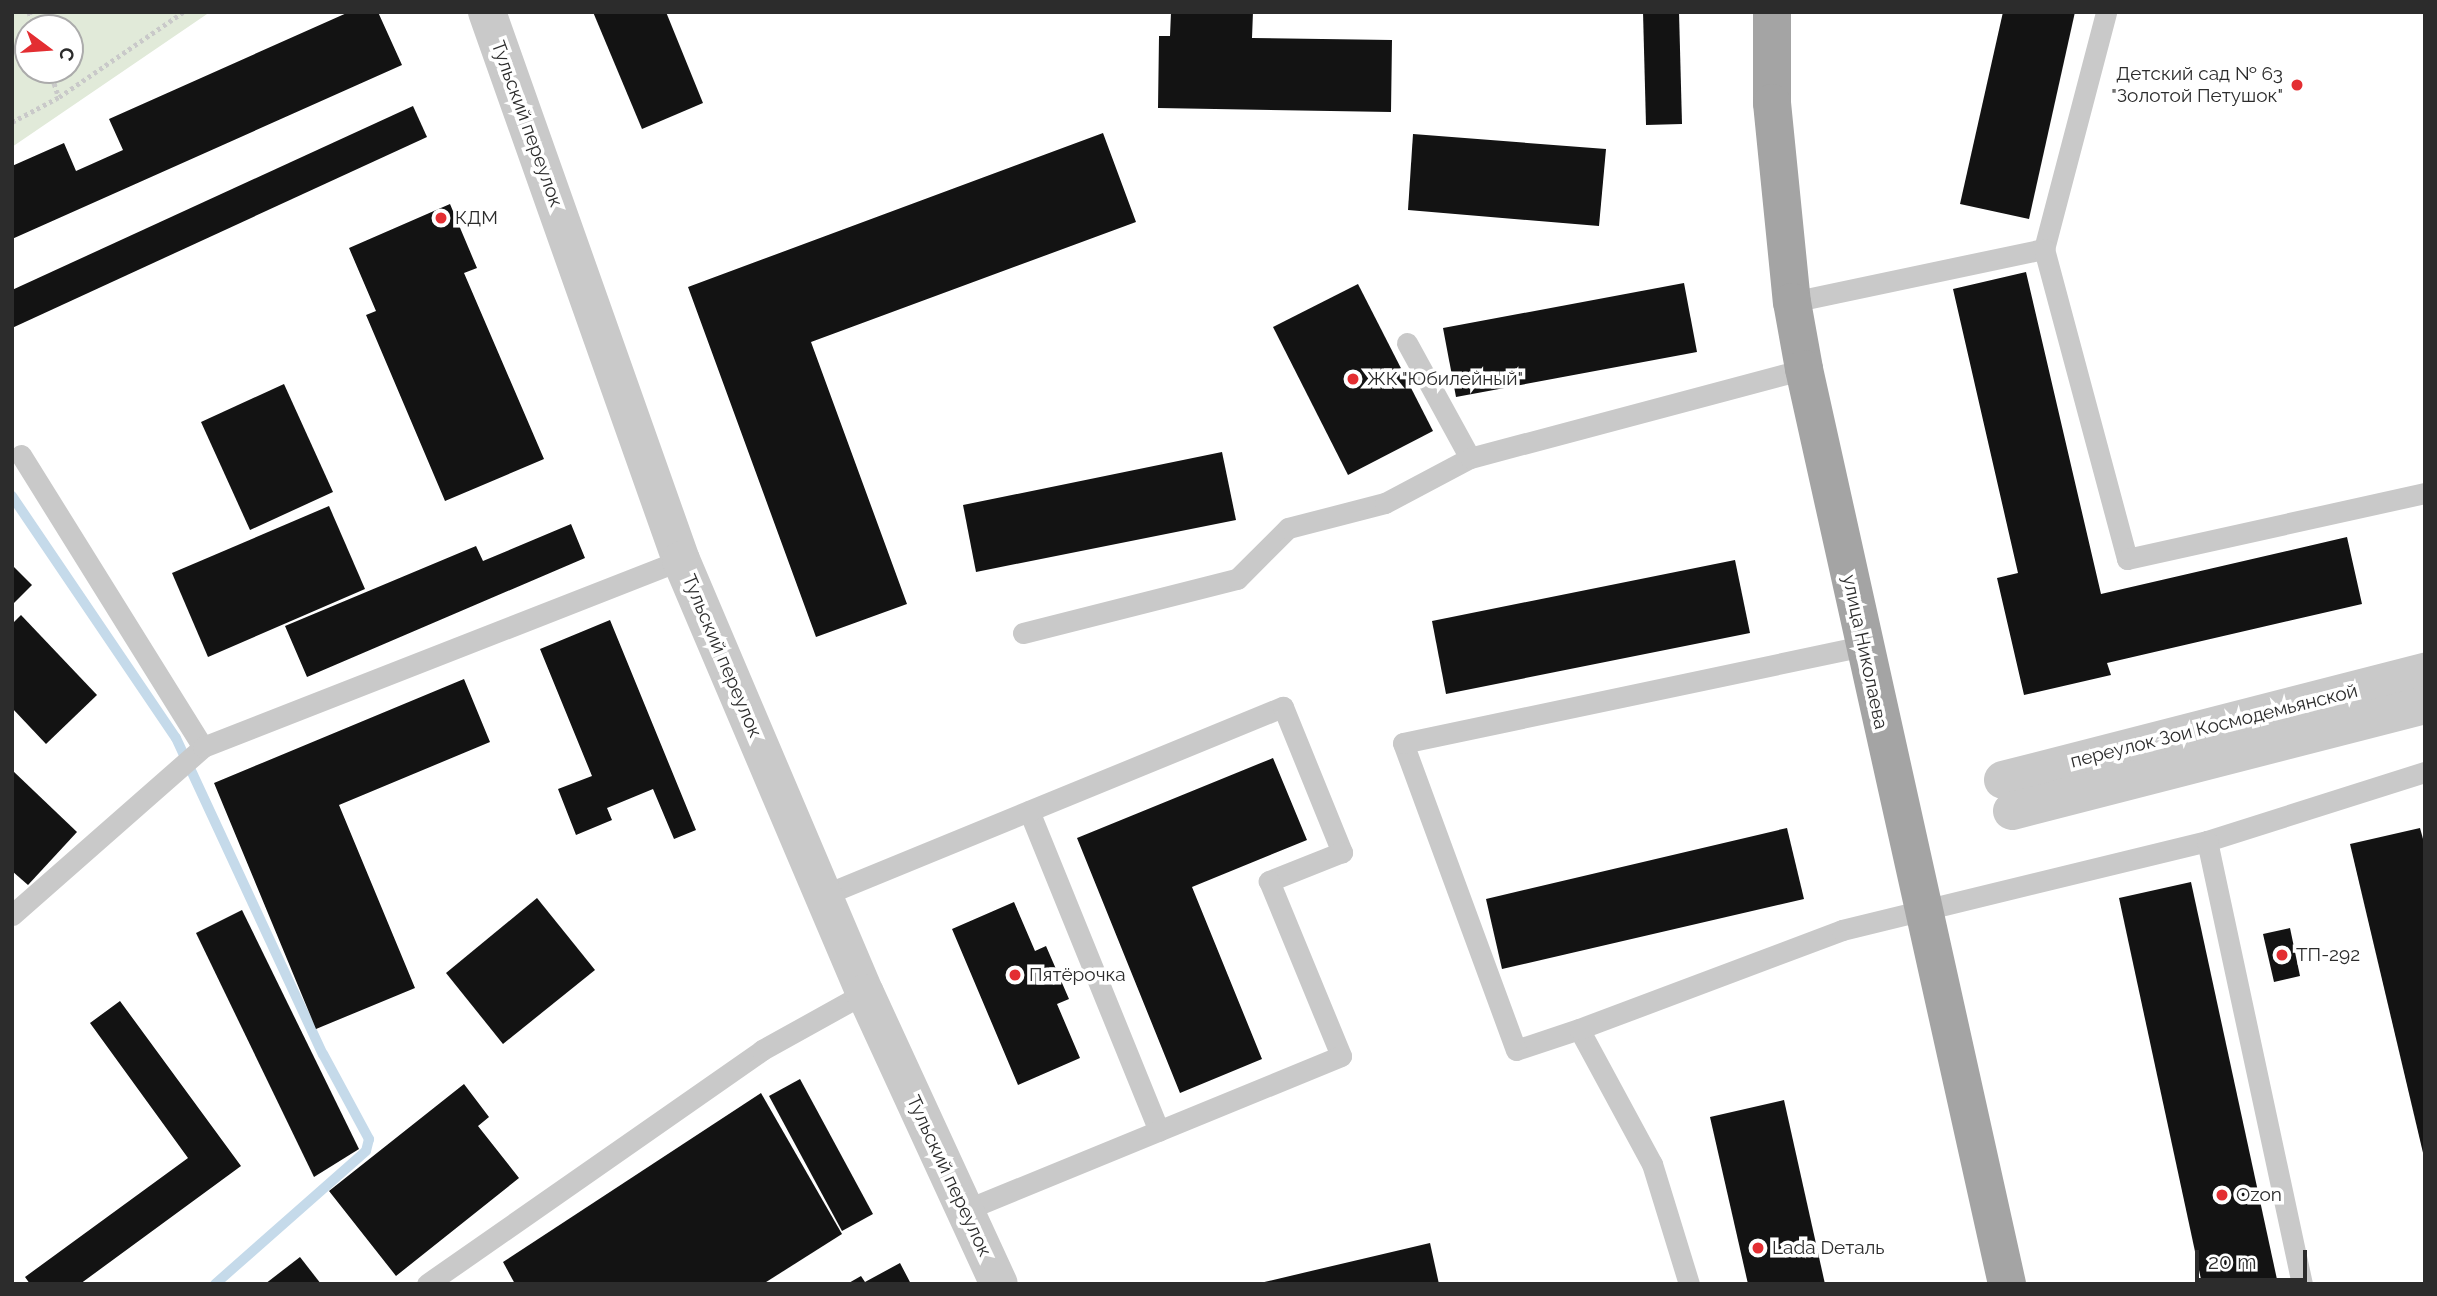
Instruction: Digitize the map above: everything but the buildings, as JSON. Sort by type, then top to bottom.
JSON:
[{"type":"main road","name":"улица Николаева","points":[[1772,12],[1772,103],[1792,302],[1804,369],[2007,1284]]},
{"type":"street","name":"Тульский переулок","points":[[487,12],[681,560],[865,993],[999,1284]]},
{"type":"street","name":"переулок Зои Космодемьянской","points":[[2425,672],[2008,796],[2425,705]]},
{"type":"lane","points":[[2106,12],[2044,249],[2127,559],[2425,493]]},
{"type":"lane","points":[[1792,302],[2044,249]]},
{"type":"lane","points":[[1407,343],[1470,458]]},
{"type":"lane","points":[[1023,633],[1237,579],[1288,528],[1385,503],[1470,458],[1804,369]]},
{"type":"lane","points":[[21,455],[203,747]]},
{"type":"lane","points":[[12,915],[203,747],[681,560]]},
{"type":"lane","points":[[1864,646],[1403,743],[1516,1050],[1843,930],[1924,913],[2007,887],[2207,841],[2425,772]]},
{"type":"lane","points":[[824,895],[1283,707],[1342,852],[1269,881],[1341,1056],[965,1210]]},
{"type":"lane","points":[[1029,811],[1159,1130]]},
{"type":"lane","points":[[2207,841],[2302,1284]]},
{"type":"lane","points":[[426,1284],[762,1050],[865,993]]},
{"type":"lane","points":[[1579,1029],[1652,1164],[1689,1284]]},
{"type":"path","points":[[12,122],[59,97],[183,12]]},
{"type":"path","points":[[55,84],[59,97]]},
{"type":"green space","points":[[12,12],[210,12],[12,147]]},
{"type":"waterway","points":[[12,496],[176,738],[323,1054],[369,1139],[366,1151],[215,1284]]},
{"type":"place","name":"Детский сад № 63 \"Золотой Петушок\"","points":[[2297,85]]},
{"type":"place","name":"КДМ","points":[[441,218]]},
{"type":"place","name":"ЖК \"Юбилейный\"","points":[[1353,379]]},
{"type":"place","name":"ТП-292","points":[[2282,955]]},
{"type":"place","name":"Пятёрочка","points":[[1015,975]]},
{"type":"place","name":"Ozon","points":[[2222,1195]]},
{"type":"place","name":"Lada Dеталь","points":[[1758,1248]]}]
